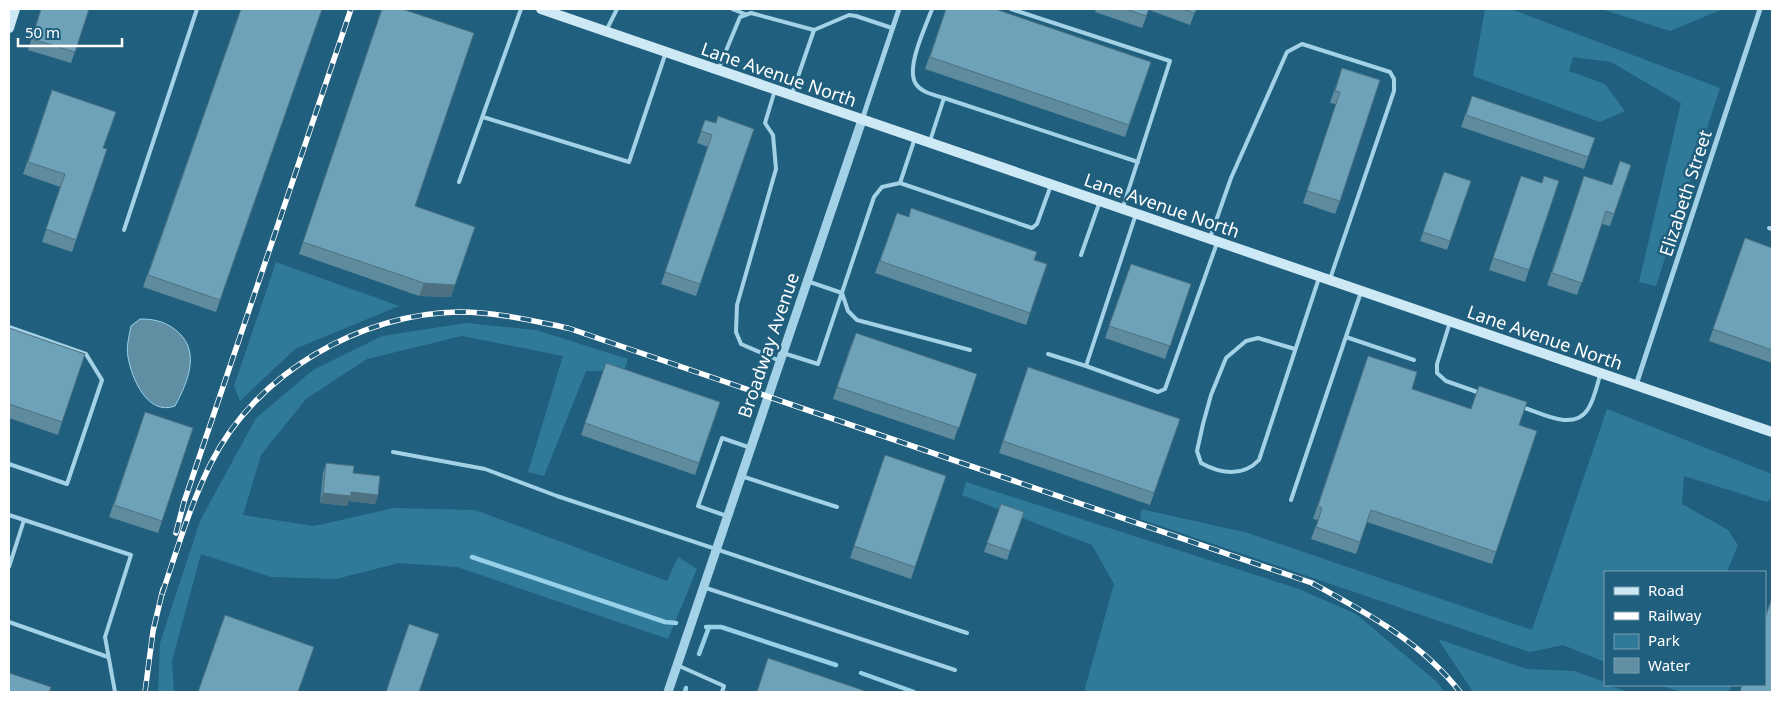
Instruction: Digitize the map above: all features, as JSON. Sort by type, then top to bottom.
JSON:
[{"type":"main road","points":[[9,28],[15,9]]},
{"type":"main road","name":"Lane Avenue North","points":[[541,9],[1772,432]]},
{"type":"street","name":"Broadway Avenue","points":[[668,692],[899,9]]},
{"type":"street","name":"Elizabeth Street","points":[[1636,385],[1760,9]]},
{"type":"lane","points":[[124,230],[197,9]]},
{"type":"lane","points":[[459,182],[521,9]]},
{"type":"lane","points":[[606,31],[617,9]]},
{"type":"lane","points":[[732,9],[745,14]]},
{"type":"lane","points":[[932,9],[912,68],[916,84],[926,92],[1138,162]]},
{"type":"lane","points":[[1011,9],[1170,61],[1123,209]]},
{"type":"lane","points":[[718,70],[740,17],[745,14],[751,13],[814,30],[849,16],[856,16],[892,28]]},
{"type":"lane","points":[[792,96],[814,30]]},
{"type":"lane","points":[[1048,354],[1158,392],[1165,389],[1214,240],[1231,178],[1287,52],[1302,44],[1390,72],[1394,79],[1394,91],[1330,279]]},
{"type":"lane","points":[[483,117],[628,162],[666,52]]},
{"type":"lane","points":[[775,90],[765,123],[773,135],[776,169],[737,306],[736,332],[741,344],[781,357],[818,364],[874,197],[882,187],[900,183],[1032,228],[1037,224],[1051,184]]},
{"type":"lane","points":[[929,143],[944,98]]},
{"type":"lane","points":[[900,183],[915,138]]},
{"type":"lane","points":[[1081,256],[1100,201]]},
{"type":"lane","points":[[1086,366],[1136,213]]},
{"type":"lane","points":[[1295,349],[1258,338],[1246,341],[1226,358],[1211,395],[1203,424],[1197,451],[1201,464],[1212,469],[1230,472],[1250,470],[1259,460],[1320,276]]},
{"type":"lane","points":[[807,281],[842,293]]},
{"type":"lane","points":[[1291,500],[1362,290]]},
{"type":"lane","points":[[842,293],[848,311],[857,320],[970,350]]},
{"type":"lane","points":[[1450,321],[1437,364],[1437,372],[1446,381],[1484,394]]},
{"type":"lane","points":[[9,327],[86,354],[102,380],[67,484],[9,464]]},
{"type":"lane","points":[[1346,337],[1414,360]]},
{"type":"lane","points":[[1519,406],[1561,420],[1573,420],[1589,409],[1601,373]]},
{"type":"lane","points":[[727,516],[698,506],[722,438],[750,448]]},
{"type":"lane","points":[[393,452],[485,469],[557,496],[967,633]]},
{"type":"lane","points":[[741,476],[837,507]]},
{"type":"lane","points":[[9,515],[131,555],[104,637],[115,692]]},
{"type":"lane","points":[[9,566],[24,520]]},
{"type":"lane","points":[[703,587],[955,670]]},
{"type":"lane","points":[[9,622],[108,657]]},
{"type":"lane","points":[[677,665],[724,686],[722,692]]},
{"type":"green space","points":[[1485,9],[1511,9],[1720,88],[1656,286],[1639,282],[1681,103],[1611,62],[1573,57],[1569,71],[1605,84],[1625,111],[1600,122],[1473,76]]},
{"type":"green space","points":[[1601,9],[1723,9],[1670,31]]},
{"type":"green space","points":[[276,262],[399,306],[295,349],[240,401],[234,386]]},
{"type":"green space","points":[[466,323],[536,330],[628,359],[624,371],[586,371],[544,476],[528,472],[563,356],[462,336],[367,359],[306,399],[261,455],[243,515],[314,526],[394,508],[475,510],[667,581],[678,557],[697,569],[668,639],[457,567],[399,563],[336,579],[271,577],[201,554],[172,661],[174,692],[158,692],[160,643],[200,521],[256,418],[313,370],[382,336]]},
{"type":"green space","points":[[1607,409],[1772,474],[1772,497],[1767,502],[1684,476],[1682,504],[1728,530],[1738,545],[1727,571],[1604,571],[1604,662],[1563,645],[1530,652],[1140,519],[1141,509],[1248,533],[1532,630]]},
{"type":"green space","points":[[966,482],[1299,589],[1356,614],[1436,681],[1445,692],[1084,692],[1114,584],[1092,545],[962,495]]},
{"type":"green space","points":[[1438,639],[1527,669],[1574,671],[1604,682],[1604,686],[1630,692],[1473,692]]},
{"type":"green space","points":[[1664,686],[1732,686],[1729,692],[1680,692]]},
{"type":"water","points":[[140,319],[158,321],[173,328],[188,345],[190,365],[188,375],[175,406],[165,408],[149,401],[133,376],[127,349],[131,326]]},
{"type":"building","points":[[41,9],[89,9],[75,52],[32,39]]},
{"type":"building","points":[[241,9],[322,9],[220,300],[148,275]]},
{"type":"building","points":[[382,9],[402,9],[474,33],[415,206],[475,227],[455,285],[424,283],[303,242]]},
{"type":"building","points":[[946,9],[995,9],[1151,62],[1129,125],[930,57]]},
{"type":"building","points":[[1126,9],[1149,9],[1146,16]]},
{"type":"building","points":[[1183,9],[1196,9],[1195,13]]},
{"type":"building","points":[[1342,68],[1380,80],[1340,201],[1307,191],[1340,92],[1335,91]]},
{"type":"building","points":[[52,90],[116,112],[103,148],[107,149],[76,240],[46,229],[65,174],[28,162]]},
{"type":"building","points":[[1472,96],[1595,138],[1588,157],[1466,115]]},
{"type":"building","points":[[718,116],[754,129],[700,284],[665,272],[712,135],[701,131],[705,120],[716,123]]},
{"type":"building","points":[[1620,161],[1631,165],[1614,214],[1606,211],[1582,283],[1552,273],[1584,176],[1612,185]]},
{"type":"building","points":[[1444,172],[1471,181],[1450,241],[1423,232]]},
{"type":"building","points":[[1521,176],[1542,183],[1544,176],[1559,181],[1529,270],[1493,258]]},
{"type":"building","points":[[911,208],[1037,252],[1034,260],[1047,264],[1030,313],[880,261],[897,213],[909,217]]},
{"type":"building","points":[[1745,238],[1772,248],[1772,350],[1713,329]]},
{"type":"building","points":[[1131,264],[1191,284],[1170,346],[1109,326]]},
{"type":"building","points":[[9,328],[85,354],[62,422],[9,404]]},
{"type":"building","points":[[856,333],[977,374],[959,428],[837,387]]},
{"type":"building","points":[[1368,356],[1417,372],[1412,389],[1471,409],[1479,386],[1527,402],[1519,425],[1537,431],[1496,552],[1371,510],[1360,542],[1316,527],[1322,508],[1318,506]]},
{"type":"building","points":[[606,363],[720,402],[699,463],[585,423]]},
{"type":"building","points":[[1028,367],[1180,419],[1154,493],[1003,441]]},
{"type":"building","points":[[145,412],[193,428],[162,521],[114,505]]},
{"type":"building","points":[[885,455],[946,476],[915,567],[854,546]]},
{"type":"building","points":[[326,463],[354,466],[353,473],[380,476],[378,495],[351,492],[351,496],[323,493]]},
{"type":"building","points":[[1001,504],[1024,512],[1010,551],[987,543]]},
{"type":"building","points":[[1772,597],[1772,692],[1740,692],[1742,686],[1766,686],[1766,616]]},
{"type":"building","points":[[225,615],[314,647],[298,692],[198,692]]},
{"type":"building","points":[[409,624],[439,634],[419,692],[386,692]]},
{"type":"building","points":[[768,658],[868,692],[757,692]]},
{"type":"building","points":[[9,673],[51,687],[49,692],[9,692]]},
{"type":"waterway","points":[[472,557],[665,622],[676,623]]},
{"type":"waterway","points":[[706,627],[721,627],[836,665]]},
{"type":"waterway","points":[[699,654],[709,627]]},
{"type":"waterway","points":[[861,673],[914,692]]},
{"type":"waterway","points":[[685,692],[686,688]]},
{"type":"railway","points":[[176,533],[184,502],[351,9]]},
{"type":"railway","points":[[162,594],[190,511],[211,463],[231,431],[255,402],[283,376],[315,354],[350,336],[386,323],[423,315],[474,312],[515,317],[568,328],[1312,583],[1373,617],[1411,643],[1445,674],[1460,692]]},
{"type":"railway","points":[[145,692],[153,631],[163,589]]}]
